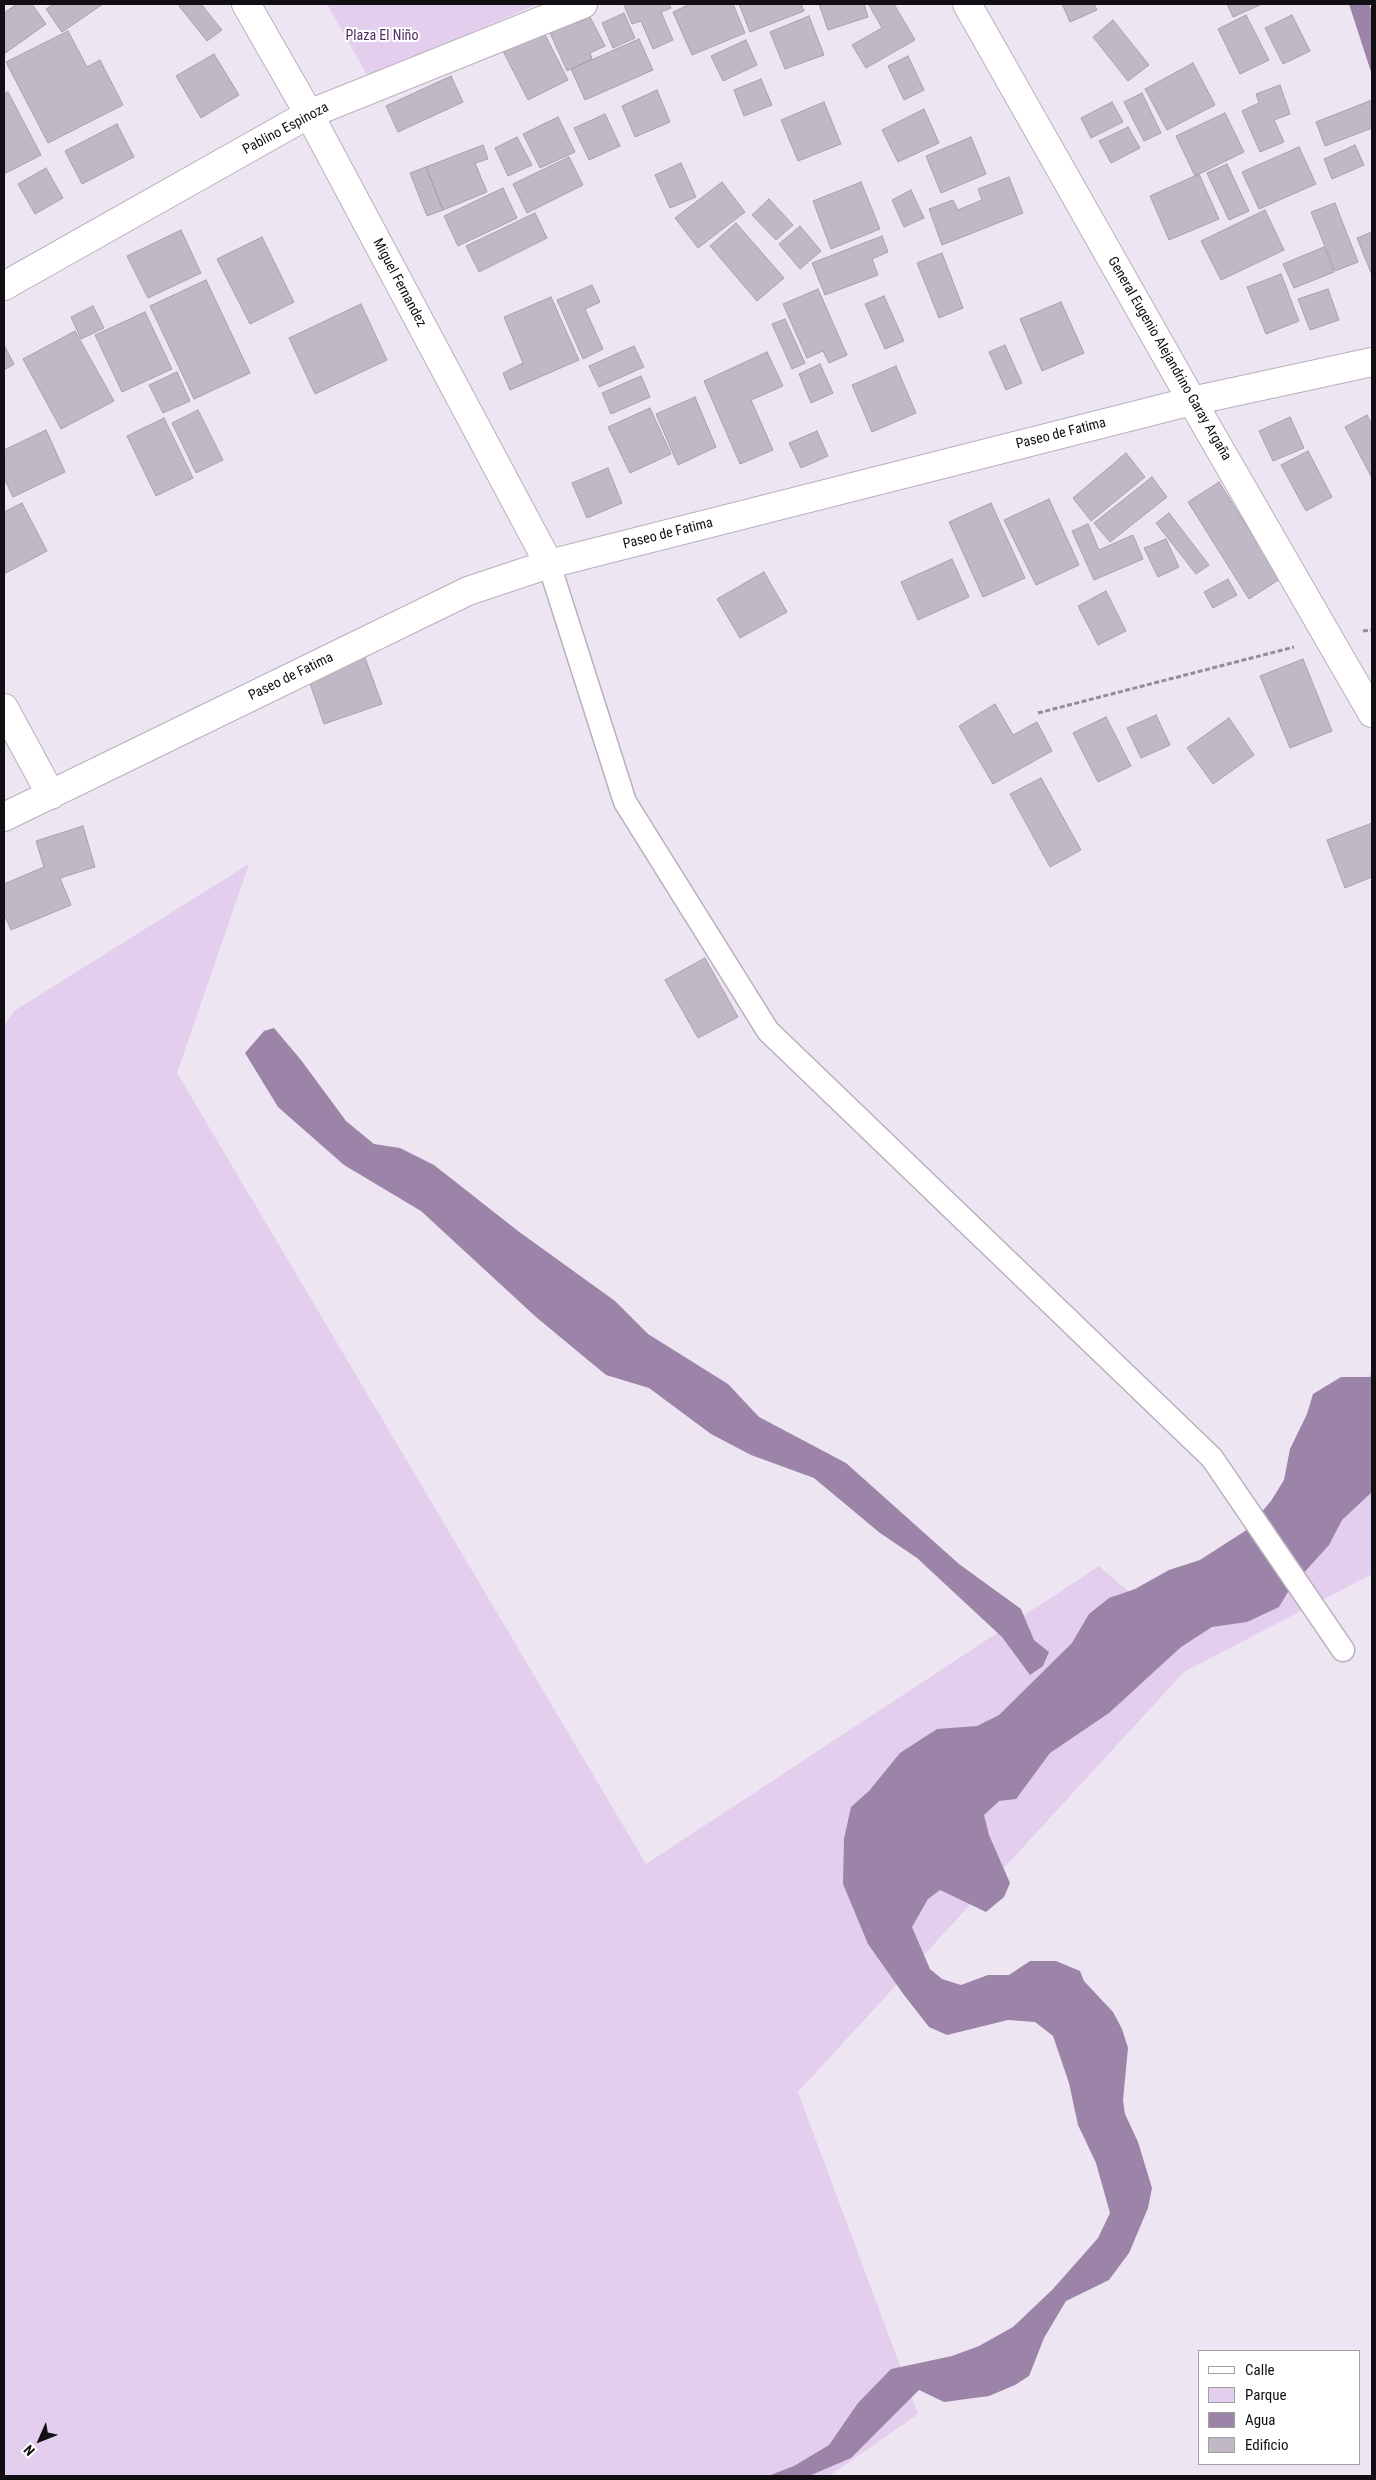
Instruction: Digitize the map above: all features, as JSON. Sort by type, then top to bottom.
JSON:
[{"type":"street","name":"Miguel Fernandez","points":[[246,4],[309,114],[549,564]]},
{"type":"street","name":"Pablino Espinoza","points":[[4,286],[309,114],[583,4]]},
{"type":"street","name":"General Eugenio Alejandrino Garay Argaña","points":[[967,4],[1372,713]]},
{"type":"street","name":"Paseo de Fatima","points":[[4,817],[468,591],[549,564],[1192,400],[1372,362]]},
{"type":"street","points":[[4,708],[51,794]]},
{"type":"lane","points":[[549,564],[625,802],[768,1031],[1212,1458],[1343,1650]]},
{"type":"path","points":[[1038,713],[1330,637],[1372,630]]},
{"type":"green space","name":"Plaza El Niño","points":[[327,4],[538,4],[368,77]]},
{"type":"green space","points":[[249,864],[177,1073],[646,1864],[1099,1566],[1153,1613],[1289,1506],[1372,1371],[1372,1574],[1184,1672],[798,2092],[918,2414],[829,2476],[4,2476],[4,1026],[14,1011]]},
{"type":"water","points":[[1349,4],[1369,4],[1372,12],[1372,75]]},
{"type":"water","points":[[274,1028],[301,1060],[346,1121],[374,1144],[400,1148],[434,1165],[518,1231],[615,1301],[648,1334],[728,1384],[759,1417],[846,1463],[959,1564],[1021,1609],[1034,1640],[1049,1652],[1043,1666],[1030,1675],[1002,1637],[917,1558],[880,1533],[814,1478],[751,1455],[711,1434],[649,1388],[606,1375],[536,1317],[421,1211],[344,1165],[278,1107],[245,1053],[264,1031]]},
{"type":"water","points":[[1341,1377],[1372,1377],[1372,1492],[1342,1520],[1329,1545],[1291,1587],[1279,1607],[1247,1622],[1212,1627],[1181,1647],[1109,1713],[1050,1753],[1016,1799],[999,1801],[984,1815],[989,1835],[1010,1883],[1004,1897],[986,1912],[940,1890],[928,1899],[912,1927],[930,1969],[942,1979],[961,1985],[988,1975],[1009,1975],[1030,1961],[1056,1961],[1080,1971],[1084,1981],[1113,2012],[1122,2029],[1128,2048],[1123,2100],[1125,2114],[1138,2142],[1152,2188],[1148,2208],[1129,2253],[1109,2280],[1066,2301],[1044,2338],[1029,2376],[1015,2385],[989,2396],[944,2402],[919,2390],[851,2458],[809,2476],[768,2476],[794,2466],[829,2445],[858,2403],[891,2369],[952,2356],[979,2346],[1013,2327],[1053,2289],[1098,2238],[1110,2213],[1096,2163],[1078,2125],[1069,2083],[1053,2036],[1035,2022],[1008,2020],[947,2035],[929,2027],[868,1944],[843,1884],[844,1839],[851,1807],[869,1791],[900,1753],[937,1729],[977,1726],[999,1715],[1072,1643],[1089,1614],[1109,1598],[1135,1589],[1169,1570],[1200,1560],[1245,1531],[1271,1501],[1284,1480],[1290,1449],[1307,1414],[1313,1394]]},
{"type":"building","points":[[17,4],[32,4],[46,24],[4,54],[4,13]]},
{"type":"building","points":[[54,4],[103,4],[62,32],[46,9]]},
{"type":"building","points":[[182,4],[201,4],[222,30],[207,41],[179,6]]},
{"type":"building","points":[[669,4],[671,8],[661,12],[673,40],[653,49],[641,21],[632,24],[624,5]]},
{"type":"building","points":[[690,4],[733,4],[745,33],[692,55],[673,12]]},
{"type":"building","points":[[739,4],[801,4],[804,11],[750,32]]},
{"type":"building","points":[[819,4],[864,4],[868,17],[828,30]]},
{"type":"building","points":[[894,4],[915,40],[866,68],[852,45],[882,28],[869,5]]},
{"type":"building","points":[[1062,4],[1094,4],[1097,10],[1070,22]]},
{"type":"building","points":[[1227,4],[1262,4],[1233,17]]},
{"type":"building","points":[[624,13],[635,38],[613,48],[602,23]]},
{"type":"building","points":[[573,14],[577,23],[590,17],[605,46],[590,53],[592,59],[567,71],[547,26]]},
{"type":"building","points":[[1246,15],[1269,60],[1240,74],[1218,29]]},
{"type":"building","points":[[1292,15],[1310,51],[1283,64],[1265,28]]},
{"type":"building","points":[[809,16],[824,55],[785,69],[770,32]]},
{"type":"building","points":[[1113,20],[1149,65],[1128,81],[1093,37]]},
{"type":"building","points":[[539,23],[568,80],[528,100],[499,43]]},
{"type":"building","points":[[68,31],[87,67],[100,60],[123,105],[48,143],[6,62]]},
{"type":"building","points":[[639,39],[653,70],[585,100],[571,69]]},
{"type":"building","points":[[746,40],[757,65],[723,81],[711,56]]},
{"type":"building","points":[[214,54],[239,95],[201,118],[176,76]]},
{"type":"building","points":[[908,56],[924,90],[904,100],[888,66]]},
{"type":"building","points":[[1193,63],[1215,105],[1167,130],[1145,89]]},
{"type":"building","points":[[451,76],[463,102],[398,132],[386,106]]},
{"type":"building","points":[[761,79],[772,105],[744,116],[734,90]]},
{"type":"building","points":[[1280,85],[1290,114],[1274,120],[1284,142],[1260,152],[1242,111],[1259,103],[1256,94]]},
{"type":"building","points":[[657,90],[670,122],[635,137],[622,106]]},
{"type":"building","points":[[8,92],[41,155],[4,174],[4,94]]},
{"type":"building","points":[[1142,93],[1161,133],[1144,141],[1124,102]]},
{"type":"building","points":[[1372,100],[1372,128],[1325,146],[1316,122]]},
{"type":"building","points":[[824,102],[841,144],[798,161],[781,120]]},
{"type":"building","points":[[1112,102],[1123,122],[1091,138],[1081,118]]},
{"type":"building","points":[[924,109],[939,143],[898,162],[882,130]]},
{"type":"building","points":[[1225,113],[1244,152],[1195,176],[1176,136]]},
{"type":"building","points":[[605,114],[620,146],[589,160],[574,128]]},
{"type":"building","points":[[558,117],[575,152],[540,168],[523,134]]},
{"type":"building","points":[[117,124],[134,157],[82,184],[65,151]]},
{"type":"building","points":[[1128,127],[1140,148],[1111,163],[1099,141]]},
{"type":"building","points":[[517,137],[532,165],[508,176],[495,148]]},
{"type":"building","points":[[971,137],[986,174],[941,193],[926,156]]},
{"type":"building","points":[[483,145],[488,159],[475,163],[487,192],[443,210],[426,167]]},
{"type":"building","points":[[1355,145],[1364,165],[1332,179],[1324,159]]},
{"type":"building","points":[[1299,147],[1316,184],[1259,209],[1242,172]]},
{"type":"building","points":[[569,157],[583,185],[527,213],[513,184]]},
{"type":"building","points":[[681,163],[696,197],[670,208],[655,175]]},
{"type":"building","points":[[1227,164],[1249,211],[1229,220],[1207,173]]},
{"type":"building","points":[[426,167],[443,210],[427,216],[410,173]]},
{"type":"building","points":[[46,168],[63,198],[35,214],[18,184]]},
{"type":"building","points":[[1199,174],[1219,219],[1169,240],[1150,196]]},
{"type":"building","points":[[1009,177],[1023,213],[942,245],[929,209],[953,200],[958,210],[982,200],[978,189]]},
{"type":"building","points":[[722,182],[745,212],[698,248],[675,218]]},
{"type":"building","points":[[861,182],[880,229],[831,249],[813,201]]},
{"type":"building","points":[[503,188],[517,218],[458,246],[444,216]]},
{"type":"building","points":[[911,190],[924,218],[904,227],[892,200]]},
{"type":"building","points":[[769,199],[793,225],[776,240],[752,215]]},
{"type":"building","points":[[1335,203],[1358,262],[1335,271],[1311,212]]},
{"type":"building","points":[[1265,210],[1284,250],[1221,280],[1201,241]]},
{"type":"building","points":[[535,213],[547,238],[479,272],[466,246]]},
{"type":"building","points":[[736,223],[784,278],[757,301],[710,246]]},
{"type":"building","points":[[800,226],[821,251],[800,269],[779,244]]},
{"type":"building","points":[[181,230],[201,273],[148,298],[127,256]]},
{"type":"building","points":[[1372,232],[1372,275],[1357,238]]},
{"type":"building","points":[[882,236],[888,252],[872,259],[878,275],[825,295],[812,263]]},
{"type":"building","points":[[262,237],[294,302],[250,324],[217,259]]},
{"type":"building","points":[[1324,247],[1334,272],[1294,288],[1283,264]]},
{"type":"building","points":[[942,253],[963,308],[939,318],[917,263]]},
{"type":"building","points":[[1281,274],[1299,321],[1266,334],[1247,287]]},
{"type":"building","points":[[206,280],[250,373],[194,399],[150,306]]},
{"type":"building","points":[[592,285],[600,302],[585,309],[603,349],[583,359],[557,300]]},
{"type":"building","points":[[818,289],[847,355],[829,363],[823,351],[807,358],[783,304]]},
{"type":"building","points":[[1328,289],[1339,320],[1310,330],[1298,299]]},
{"type":"building","points":[[884,296],[904,341],[885,349],[865,304]]},
{"type":"building","points":[[551,297],[579,360],[510,390],[503,373],[523,363],[504,317]]},
{"type":"building","points":[[1061,302],[1084,353],[1042,371],[1020,319]]},
{"type":"building","points":[[361,304],[387,360],[315,394],[289,338]]},
{"type":"building","points":[[93,306],[104,328],[81,339],[71,317]]},
{"type":"building","points":[[145,312],[172,369],[122,392],[95,335]]},
{"type":"building","points":[[785,319],[805,363],[792,369],[772,324]]},
{"type":"building","points":[[75,331],[114,401],[61,429],[23,359]]},
{"type":"building","points":[[4,345],[14,364],[4,370]]},
{"type":"building","points":[[1005,345],[1022,383],[1006,390],[989,352]]},
{"type":"building","points":[[634,346],[644,367],[599,387],[589,366]]},
{"type":"building","points":[[767,352],[783,386],[751,400],[773,450],[740,464],[704,381]]},
{"type":"building","points":[[820,364],[833,393],[811,403],[799,374]]},
{"type":"building","points":[[896,366],[916,413],[872,432],[852,385]]},
{"type":"building","points":[[177,372],[190,401],[163,413],[149,385]]},
{"type":"building","points":[[641,376],[650,397],[611,414],[602,393]]},
{"type":"building","points":[[695,397],[716,447],[678,465],[656,414]]},
{"type":"building","points":[[650,408],[671,454],[630,473],[608,427]]},
{"type":"building","points":[[198,410],[223,460],[196,473],[172,423]]},
{"type":"building","points":[[1367,415],[1372,425],[1372,478],[1345,427]]},
{"type":"building","points":[[1290,417],[1304,448],[1273,461],[1259,431]]},
{"type":"building","points":[[164,418],[193,478],[156,496],[127,436]]},
{"type":"building","points":[[46,430],[65,472],[13,497],[4,478],[4,450]]},
{"type":"building","points":[[817,431],[828,456],[801,468],[789,443]]},
{"type":"building","points":[[1308,451],[1332,497],[1306,511],[1281,465]]},
{"type":"building","points":[[1126,453],[1145,477],[1091,521],[1073,498]]},
{"type":"building","points":[[608,468],[622,503],[587,518],[572,483]]},
{"type":"building","points":[[1152,477],[1167,497],[1110,542],[1094,523]]},
{"type":"building","points":[[1219,482],[1280,579],[1249,599],[1188,502]]},
{"type":"building","points":[[1049,499],[1079,565],[1036,585],[1004,520]]},
{"type":"building","points":[[22,503],[47,551],[4,574],[4,512]]},
{"type":"building","points":[[991,503],[1025,578],[983,597],[949,522]]},
{"type":"building","points":[[1169,513],[1209,565],[1196,574],[1156,523]]},
{"type":"building","points":[[1088,524],[1099,550],[1133,535],[1143,559],[1094,580],[1072,531]]},
{"type":"building","points":[[1166,539],[1179,567],[1158,577],[1144,548]]},
{"type":"building","points":[[952,559],[969,597],[918,620],[901,582]]},
{"type":"building","points":[[764,572],[787,612],[740,638],[717,599]]},
{"type":"building","points":[[1228,579],[1237,595],[1213,608],[1204,592]]},
{"type":"building","points":[[1106,591],[1126,631],[1098,645],[1078,606]]},
{"type":"building","points":[[364,655],[382,704],[324,724],[307,675]]},
{"type":"building","points":[[1303,659],[1332,731],[1290,748],[1260,676]]},
{"type":"building","points":[[995,704],[1013,735],[1037,722],[1052,751],[993,784],[959,726]]},
{"type":"building","points":[[1156,715],[1170,745],[1141,758],[1127,728]]},
{"type":"building","points":[[1106,717],[1131,766],[1098,782],[1073,733]]},
{"type":"building","points":[[1229,718],[1254,755],[1213,784],[1187,748]]},
{"type":"building","points":[[1041,778],[1081,850],[1050,867],[1010,794]]},
{"type":"building","points":[[1372,823],[1372,877],[1345,888],[1327,840]]},
{"type":"building","points":[[83,826],[95,867],[60,878],[71,905],[11,930],[4,914],[4,884],[44,867],[36,841]]},
{"type":"building","points":[[705,958],[738,1017],[698,1038],[665,980]]}]
